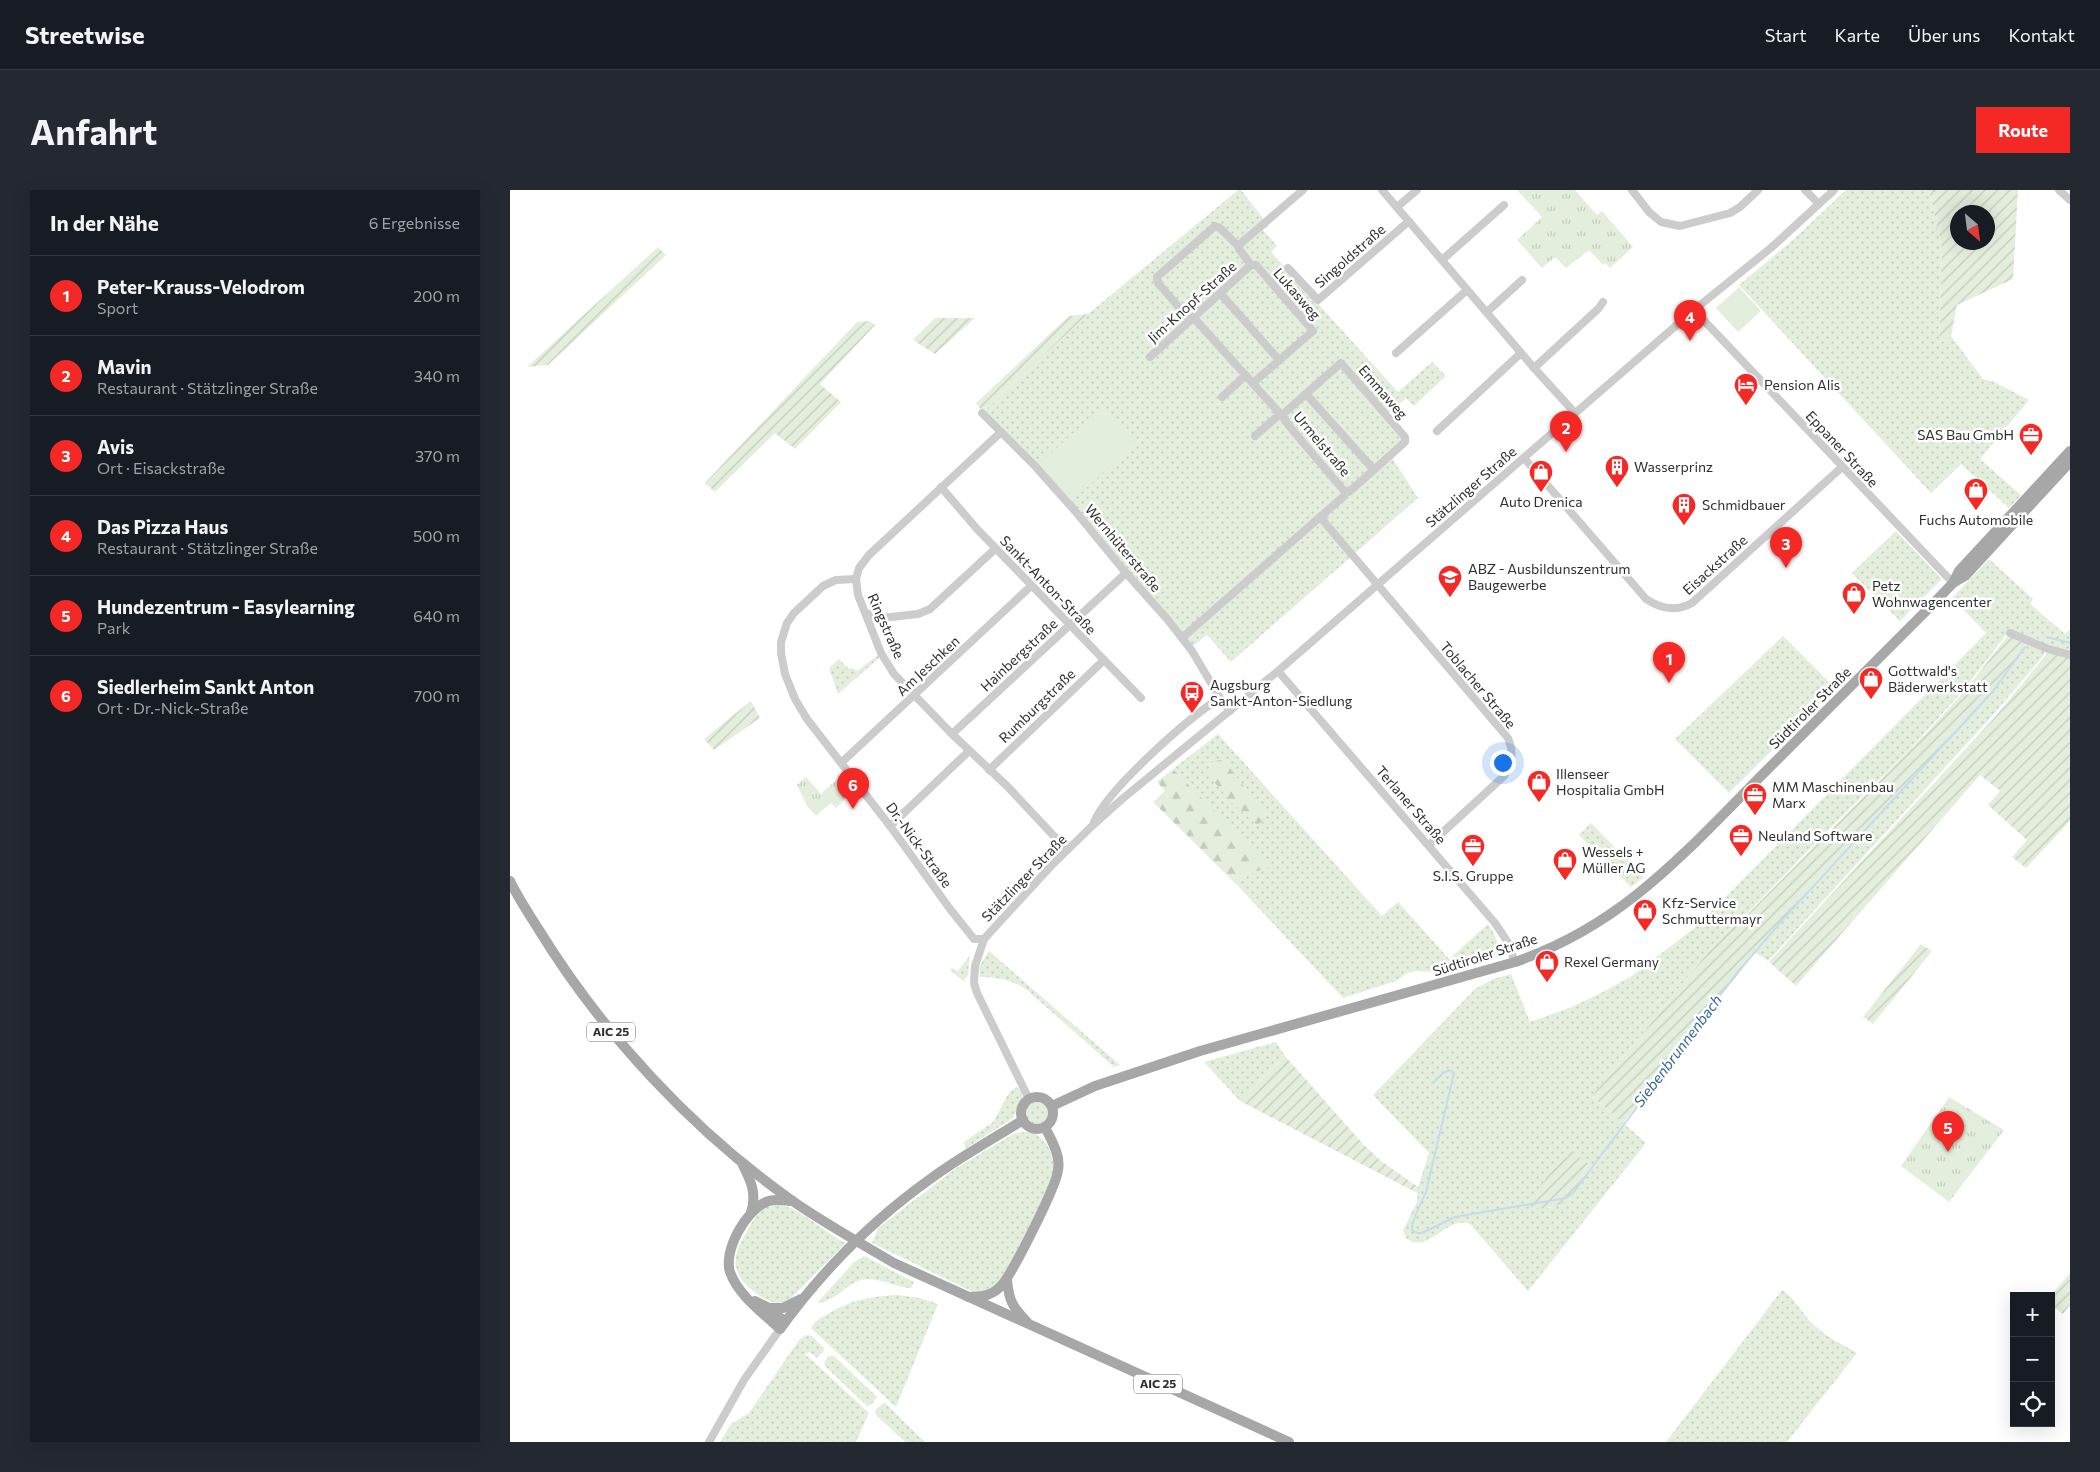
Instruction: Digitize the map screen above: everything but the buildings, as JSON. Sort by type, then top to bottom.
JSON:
[{"type":"main road","name":"Südtiroler Straße","points":[[1953,583],[1956,575],[2070,451]]},
{"type":"main road","name":"Südtiroler Straße","points":[[1052,1106],[1103,1084],[1200,1051],[1515,962],[1550,948],[1584,931],[1613,913],[1652,884],[1701,837],[1953,583],[1965,576],[2070,462]]},
{"type":"main road","name":"AIC 25","points":[[510,881],[560,965],[609,1029],[657,1084],[740,1160],[793,1201],[843,1234],[894,1262],[967,1297],[1289,1442]]},
{"type":"main road","points":[[1042,1098],[1052,1106],[1053,1117],[1045,1127],[1032,1128],[1023,1120],[1022,1108],[1029,1099],[1042,1098]]},
{"type":"main road","points":[[780,1330],[810,1292],[844,1254],[904,1199],[959,1159],[1023,1120]]},
{"type":"main road","points":[[967,1297],[983,1296],[992,1293],[1007,1280],[1053,1187],[1059,1170],[1057,1152],[1045,1127]]},
{"type":"main road","points":[[740,1160],[752,1184],[754,1193],[750,1215]]},
{"type":"main road","points":[[780,1330],[734,1282],[728,1264],[732,1242],[750,1215],[766,1202],[793,1201]]},
{"type":"main road","points":[[1007,1280],[1009,1298],[1013,1306],[1028,1323]]},
{"type":"main road","points":[[744,1294],[769,1308],[776,1309],[789,1306],[810,1292]]},
{"type":"main road","points":[[769,1308],[780,1330]]},
{"type":"street","name":"Jim-Knopf-Straße","points":[[1150,357],[1251,265],[1238,247],[1303,190]]},
{"type":"street","points":[[1382,190],[1521,353],[1575,413]]},
{"type":"street","points":[[1397,208],[1416,190]]},
{"type":"street","points":[[1632,190],[1649,212],[1661,222],[1680,226],[1730,213],[1740,207],[1758,190]]},
{"type":"street","points":[[1805,190],[1818,204]]},
{"type":"street","name":"Stätzlinger Straße","points":[[1029,1099],[977,993],[974,983],[975,966],[984,939],[1067,850],[1121,800],[1278,671],[1694,310],[1772,247],[1834,190]]},
{"type":"street","points":[[2059,190],[2070,200]]},
{"type":"street","points":[[1442,260],[1504,205]]},
{"type":"street","name":"Singoldstraße","points":[[1288,268],[1318,300],[1409,221]]},
{"type":"street","name":"Urmelstraße","points":[[1182,638],[1320,517],[1345,492],[1253,383],[1158,283],[1158,277],[1215,226],[1220,228],[1238,247]]},
{"type":"street","name":"Lukasweg","points":[[1251,265],[1256,265],[1313,331],[1253,383]]},
{"type":"street","points":[[1487,312],[1522,280]]},
{"type":"street","points":[[1396,353],[1467,290]]},
{"type":"street","points":[[1220,293],[1279,360]]},
{"type":"street","points":[[1534,368],[1598,309],[1603,302]]},
{"type":"street","name":"Eppaner Straße","points":[[1694,310],[1953,583]]},
{"type":"street","points":[[1437,431],[1521,353]]},
{"type":"street","name":"Emmaweg","points":[[1255,436],[1341,363],[1405,437],[1405,442],[1349,492],[1345,492]]},
{"type":"street","points":[[1222,397],[1246,376]]},
{"type":"street","points":[[1306,394],[1374,470]]},
{"type":"street","name":"Wernhüterstraße","points":[[982,413],[1035,466],[1182,638],[1230,711]]},
{"type":"street","name":"Ringstraße","points":[[1001,432],[869,555],[859,568],[856,579],[858,595],[881,653],[894,674],[1025,805],[1067,850]]},
{"type":"street","name":"Eisackstraße","points":[[1524,458],[1646,599],[1661,607],[1671,609],[1680,608],[1692,603],[1842,467]]},
{"type":"street","name":"Sankt-Anton-Straße","points":[[942,487],[995,549],[1141,698]]},
{"type":"street","points":[[1320,517],[1377,585]]},
{"type":"street","points":[[866,613],[882,618],[918,614],[930,609],[995,549]]},
{"type":"street","name":"Hainbergstraße","points":[[952,734],[1126,573]]},
{"type":"street","name":"Dr.-Nick-Straße","points":[[856,579],[836,580],[813,593],[787,623],[781,642],[782,664],[795,699],[807,719],[974,939],[984,939]]},
{"type":"street","name":"Toblacher Straße","points":[[1377,585],[1508,738],[1512,747],[1511,763],[1504,776],[1429,844]]},
{"type":"street","name":"Am Jeschken","points":[[841,763],[1031,586]]},
{"type":"street","points":[[872,627],[882,618]]},
{"type":"street","points":[[2010,633],[2070,656]]},
{"type":"street","name":"Rumburgstraße","points":[[989,770],[1104,660]]},
{"type":"street","name":"Terlaner Straße","points":[[1278,671],[1429,844],[1500,929],[1515,962]]},
{"type":"street","name":"Stätzlinger Straße","points":[[1092,826],[1097,815],[1127,778],[1183,726],[1220,698]]},
{"type":"street","points":[[890,826],[969,751]]},
{"type":"street","points":[[1114,794],[1121,800]]},
{"type":"street","points":[[709,1442],[744,1380],[780,1330]]},
{"type":"green space","points":[[1238,190],[1241,190],[1269,226],[1263,230],[1277,246],[1271,252],[1398,392],[1432,362],[1446,376],[1414,406],[1406,398],[1388,414],[1410,441],[1392,458],[1418,498],[1231,662],[1207,635],[1192,647],[983,412],[1088,314]]},
{"type":"green space","points":[[1517,190],[1575,190],[1597,215],[1602,211],[1633,247],[1610,268],[1605,263],[1603,265],[1589,250],[1566,268],[1555,257],[1542,268],[1517,240],[1542,217]]},
{"type":"green space","points":[[1846,190],[1929,190],[1942,247],[1939,343],[1951,336],[1983,379],[1994,382],[2029,400],[1980,459],[2021,495],[2009,508],[1961,464],[1931,493],[1739,285],[1794,239]]},
{"type":"green space","points":[[1929,190],[2018,190],[2013,279],[1957,305],[1951,336],[1939,344],[1942,247]]},
{"type":"green space","points":[[658,247],[666,255],[548,365],[527,367]]},
{"type":"green space","points":[[1739,287],[1761,311],[1738,332],[1716,308]]},
{"type":"green space","points":[[1088,314],[983,412],[976,403],[1069,316]]},
{"type":"green space","points":[[935,318],[975,318],[935,354],[913,340]]},
{"type":"green space","points":[[869,321],[875,325],[820,384],[841,402],[795,449],[775,433],[715,492],[705,483],[857,322]]},
{"type":"green space","points":[[1102,407],[1135,444],[1071,502],[1038,465]]},
{"type":"green space","points":[[1896,531],[1942,579],[1900,621],[1852,573]]},
{"type":"green space","points":[[1989,559],[2033,599],[2030,604],[2065,634],[2069,630],[2070,653],[2009,631],[1962,692],[1911,748],[1740,921],[1721,936],[1592,1096],[1646,1143],[1528,1291],[1470,1224],[1462,1222],[1454,1224],[1422,1242],[1414,1242],[1406,1238],[1403,1230],[1417,1202],[1418,1187],[1429,1153],[1373,1095],[1475,989],[1493,979],[1511,974],[1530,1022],[1572,1007],[1632,976],[1697,926],[1986,633],[1952,598]],"holes":[[[1584,1180],[1572,1194],[1550,1208],[1532,1207]]]},
{"type":"green space","points":[[2010,633],[2028,641],[1992,692],[1951,739],[1823,874],[1769,936],[1623,1123],[1592,1096],[1721,936],[1740,922],[1931,728],[1963,693]]},
{"type":"green space","points":[[1783,636],[1835,688],[1729,793],[1675,739]]},
{"type":"green space","points":[[2027,643],[2044,651],[2044,655],[1992,716],[1768,961],[1755,952],[1831,866],[1987,699]]},
{"type":"green space","points":[[2050,650],[2070,655],[2070,821],[2026,868],[2012,857],[2027,840],[1988,805],[2000,791],[1980,775],[1796,986],[1769,962],[1994,718]]},
{"type":"green space","points":[[878,655],[879,658],[838,694],[829,668],[839,659],[849,669],[852,668],[857,671]]},
{"type":"green space","points":[[751,701],[760,718],[714,750],[704,739]]},
{"type":"green space","points":[[1218,734],[1382,916],[1398,902],[1449,959],[1488,924],[1497,942],[1497,954],[1438,972],[1415,971],[1407,973],[1396,981],[1343,998],[1237,885],[1248,874],[1269,867],[1173,769]]},
{"type":"green space","points":[[1223,759],[1245,788],[1266,809],[1266,819],[1257,825],[1233,804],[1209,776],[1210,763]]},
{"type":"green space","points":[[1173,769],[1270,867],[1248,874],[1237,885],[1153,802],[1165,791],[1157,782]]},
{"type":"green space","points":[[842,775],[854,790],[836,808],[831,803],[816,816],[807,806],[797,785],[806,777],[821,794]]},
{"type":"green space","points":[[1591,823],[1644,877],[1631,887],[1579,835]]},
{"type":"green space","points":[[1921,944],[1932,951],[1873,1024],[1863,1017]]},
{"type":"green space","points":[[989,951],[1120,1065],[1114,1067],[1026,989],[1004,980],[980,977],[979,967]]},
{"type":"green space","points":[[970,955],[968,975],[963,981],[950,970],[952,968],[958,971]]},
{"type":"green space","points":[[1276,1042],[1285,1056],[1240,1101],[1204,1062]]},
{"type":"green space","points":[[1285,1056],[1364,1145],[1381,1161],[1418,1187],[1419,1194],[1240,1101]]},
{"type":"green space","points":[[1016,1087],[1021,1090],[1023,1097],[1013,1118],[965,1149],[964,1142],[993,1122],[1009,1093]]},
{"type":"green space","points":[[1949,1097],[2004,1130],[1949,1202],[1901,1166]]},
{"type":"green space","points":[[1037,1102],[1042,1103],[1048,1109],[1048,1119],[1042,1125],[1037,1126],[1032,1125],[1026,1119],[1025,1114],[1026,1109],[1032,1103]]},
{"type":"green space","points":[[1030,1131],[1040,1137],[1050,1150],[1054,1167],[1052,1177],[1041,1205],[1005,1276],[995,1286],[975,1293],[872,1243],[878,1228],[955,1169],[1013,1134]]},
{"type":"green space","points":[[1569,1148],[1592,1167],[1580,1186],[1566,1200],[1557,1205],[1548,1208],[1538,1208],[1526,1205]]},
{"type":"green space","points":[[773,1204],[802,1214],[846,1243],[788,1301],[778,1303],[767,1301],[747,1286],[737,1270],[736,1263],[739,1246],[753,1220],[761,1210]]},
{"type":"green space","points":[[864,1256],[914,1282],[911,1288],[867,1279],[855,1282],[830,1300],[817,1303],[854,1262]]},
{"type":"green space","points":[[2070,1273],[2070,1305],[2063,1314],[2055,1308],[2055,1292],[2053,1292]]},
{"type":"green space","points":[[1782,1290],[1791,1297],[1810,1321],[1819,1329],[1857,1353],[1787,1442],[1666,1442]]},
{"type":"green space","points":[[898,1295],[920,1298],[938,1304],[896,1407],[811,1328],[822,1317],[852,1302],[879,1296]]},
{"type":"green space","points":[[806,1335],[812,1336],[825,1349],[817,1358],[809,1352],[805,1354],[869,1413],[856,1442],[720,1442],[731,1424],[749,1413],[799,1340]]},
{"type":"green space","points":[[829,1356],[834,1356],[877,1397],[871,1405],[867,1406],[824,1365]]},
{"type":"green space","points":[[885,1403],[925,1442],[905,1442],[876,1415],[875,1411]]},
{"type":"waterway","name":"Siebenbrunnenbach","points":[[2047,637],[2070,643]]},
{"type":"waterway","name":"Siebenbrunnenbach","points":[[1433,1083],[1443,1073],[1450,1070],[1454,1073],[1426,1192],[1415,1216],[1412,1230],[1422,1233],[1455,1217],[1566,1198],[1574,1192],[1736,974],[1786,916],[1993,691],[2025,647]]},
{"type":"place","name":"Das Pizza Haus","points":[[1690,341]]},
{"type":"place","name":"Pension Alis","points":[[1746,406]]},
{"type":"place","name":"Mavin","points":[[1566,452]]},
{"type":"place","name":"SAS Bau GmbH","points":[[2031,456]]},
{"type":"place","name":"Wasserprinz","points":[[1617,488]]},
{"type":"place","name":"Auto Drenica","points":[[1541,493]]},
{"type":"place","name":"Fuchs Automobile","points":[[1976,511]]},
{"type":"place","name":"Schmidbauer","points":[[1684,526]]},
{"type":"place","name":"Avis","points":[[1786,568]]},
{"type":"place","name":"ABZ - Ausbildunszentrum Baugewerbe","points":[[1450,598]]},
{"type":"place","name":"Petz Wohnwagencenter","points":[[1854,615]]},
{"type":"place","name":"Peter-Krauss-Velodrom","points":[[1669,683]]},
{"type":"place","name":"Gottwald's Bäderwerkstatt","points":[[1871,700]]},
{"type":"place","name":"Augsburg Sankt-Anton-Siedlung","points":[[1192,714]]},
{"type":"place","name":"Illenseer Hospitalia GmbH","points":[[1539,803]]},
{"type":"place","name":"Siedlerheim Sankt Anton","points":[[853,809]]},
{"type":"place","name":"MM Maschinenbau Marx","points":[[1755,816]]},
{"type":"place","name":"Neuland Software","points":[[1741,857]]},
{"type":"place","name":"S.I.S. Gruppe","points":[[1473,867]]},
{"type":"place","name":"Wessels + Müller AG","points":[[1565,881]]},
{"type":"place","name":"Kfz-Service Schmuttermayr","points":[[1645,932]]},
{"type":"place","name":"Rexel Germany","points":[[1547,983]]},
{"type":"place","name":"Hundezentrum - Easylearning","points":[[1948,1152]]}]
